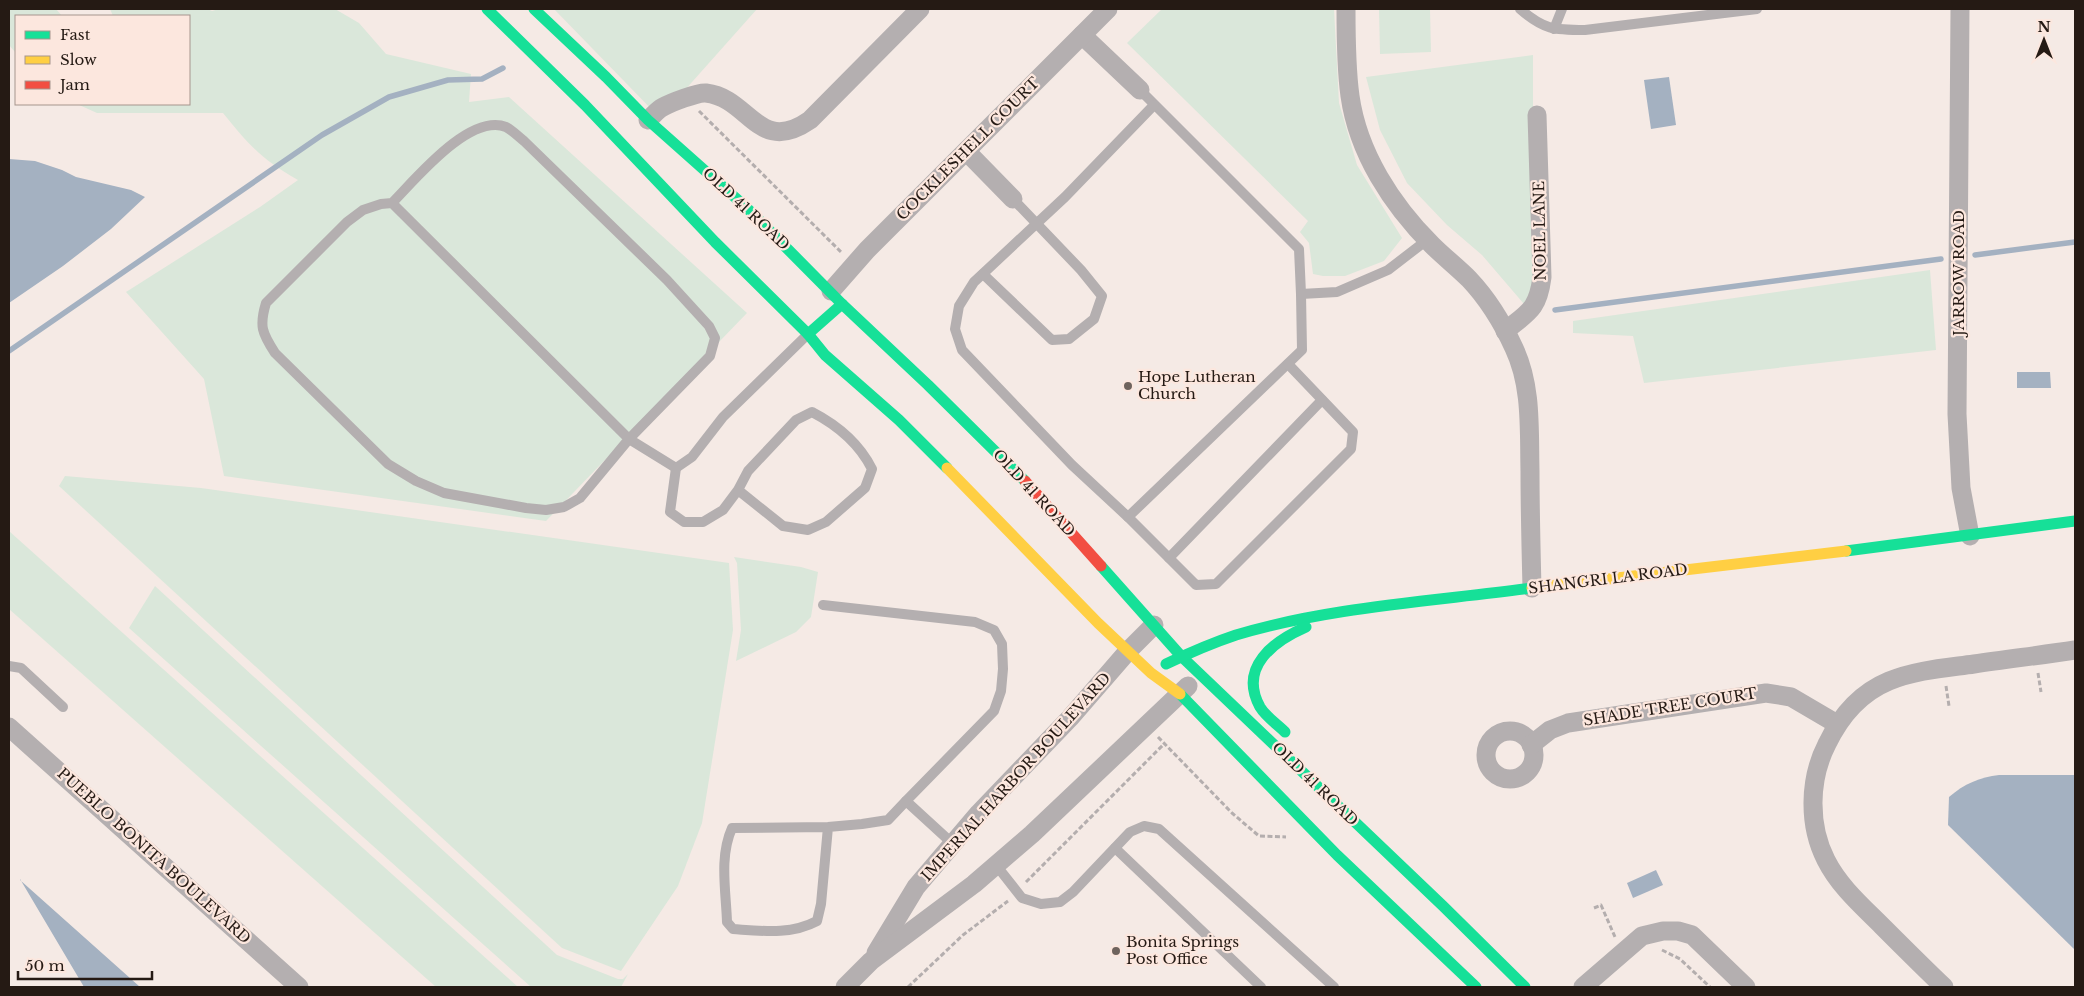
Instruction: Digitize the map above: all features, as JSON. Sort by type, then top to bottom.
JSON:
[{"type":"street","points":[[487,9],[585,105],[715,242],[808,334],[825,355],[899,420],[1062,587],[1151,673],[1180,694],[1337,855],[1476,987]]},
{"type":"street","name":"OLD 41 ROAD","points":[[534,9],[606,77],[648,120],[747,208],[836,298],[928,385],[1037,493],[1181,656],[1443,906],[1525,987]]},
{"type":"street","points":[[648,120],[663,107],[693,94],[705,93],[721,97],[734,105],[758,126],[767,130],[781,132],[797,129],[810,120],[920,9]]},
{"type":"street","name":"COCKLESHELL COURT","points":[[836,298],[868,250],[1108,9]]},
{"type":"street","points":[[1346,9],[1347,71],[1350,97],[1364,146],[1376,172],[1393,200],[1427,240],[1469,279],[1487,302],[1514,348],[1527,387],[1532,588]]},
{"type":"street","name":"JARROW ROAD","points":[[1960,9],[1957,414],[1961,488],[1970,536]]},
{"type":"street","points":[[1082,35],[1140,90]]},
{"type":"street","name":"NOEL LANE","points":[[1505,331],[1532,310],[1540,294],[1542,277],[1537,115]]},
{"type":"street","points":[[966,151],[1012,199]]},
{"type":"street","points":[[808,334],[836,298]]},
{"type":"street","name":"SHANGRI LA ROAD","points":[[1151,673],[1181,656],[1234,635],[1283,622],[1532,588],[1970,536],[2075,521]]},
{"type":"street","points":[[1292,740],[1261,707],[1255,693],[1254,677],[1258,664],[1266,650],[1280,640],[1330,616]]},
{"type":"street","name":"IMPERIAL HARBOR BOULEVARD","points":[[872,961],[916,887],[1012,778],[1154,625]]},
{"type":"street","points":[[1944,987],[1853,898],[1840,884],[1826,860],[1816,833],[1812,808],[1819,760],[1837,724],[1852,707],[1869,692],[1888,682],[1926,670],[2075,650]]},
{"type":"street","name":"IMPERIAL HARBOR BOULEVARD","points":[[845,987],[872,961],[974,884],[1032,834],[1200,675]]},
{"type":"street","name":"SHADE TREE COURT","points":[[1531,745],[1550,730],[1568,723],[1766,693],[1791,697],[1837,724]]},
{"type":"street","name":"PUEBLO BONITA BOULEVARD","points":[[9,727],[299,987]]},
{"type":"street","points":[[1418,865],[1443,906]]},
{"type":"street","points":[[1583,987],[1642,936],[1662,931],[1678,931],[1692,935],[1746,987]]},
{"type":"lane","points":[[1520,9],[1540,25],[1554,29],[1585,30],[1757,9]]},
{"type":"lane","points":[[1554,29],[1562,9]]},
{"type":"lane","points":[[1128,517],[1302,350],[1299,249],[1140,90]]},
{"type":"lane","points":[[1154,105],[1065,197],[974,282],[959,306],[955,329],[962,350],[1072,465],[1128,517],[1196,585],[1216,584],[1351,449],[1353,432],[1288,364]]},
{"type":"lane","points":[[488,125],[506,127],[524,141],[667,280],[709,326],[715,338],[710,356],[629,439],[580,498],[564,507],[546,510],[526,508],[444,493],[416,481],[388,464],[275,352],[264,336],[261,320],[266,303],[347,222],[363,210],[381,204],[392,203],[450,146],[471,132],[488,125]]},
{"type":"lane","points":[[983,274],[1052,340],[1069,339],[1094,319],[1102,296],[1082,270],[1012,199]]},
{"type":"lane","points":[[392,203],[629,439],[676,468]]},
{"type":"lane","points":[[1301,294],[1337,292],[1388,270],[1427,240]]},
{"type":"lane","points":[[738,490],[783,526],[808,530],[826,522],[865,488],[872,469],[864,452],[832,422],[812,412],[796,420],[748,471],[738,490],[723,510],[703,522],[684,522],[670,512],[676,468],[692,457],[723,417],[808,334]]},
{"type":"lane","points":[[1169,558],[1322,400]]},
{"type":"lane","points":[[823,605],[975,622],[994,630],[1002,644],[1004,669],[994,711],[888,820],[828,827],[732,828],[726,841],[724,859],[727,922],[733,929],[792,930],[805,927],[817,921],[821,904],[828,827]]},
{"type":"lane","points":[[9,666],[21,668],[62,707]]},
{"type":"lane","points":[[906,801],[953,844]]},
{"type":"lane","points":[[996,865],[1022,898],[1041,904],[1060,902],[1073,892],[1130,832],[1144,826],[1159,829],[1334,987]]},
{"type":"lane","points":[[1115,848],[1261,987]]},
{"type":"path","points":[[686,98],[844,255]]},
{"type":"path","points":[[1158,737],[1232,813],[1259,836],[1285,836],[1291,839]]},
{"type":"path","points":[[1022,886],[1164,744]]},
{"type":"path","points":[[908,987],[963,935],[1010,900]]},
{"type":"path","points":[[1594,908],[1601,905],[1617,942]]},
{"type":"path","points":[[1657,950],[1664,950],[1680,959],[1710,987]]},
{"type":"green space","points":[[9,9],[56,9],[61,15],[15,15],[15,52],[9,45]]},
{"type":"green space","points":[[110,9],[208,9],[212,11],[219,9],[335,9],[359,23],[386,54],[471,74],[469,102],[509,97],[747,313],[546,521],[224,476],[204,379],[126,292],[260,207],[298,180],[285,173],[256,151],[223,113],[97,113],[79,105],[190,105],[190,15],[113,15]]},
{"type":"green space","points":[[554,9],[757,9],[660,118]]},
{"type":"green space","points":[[1162,9],[1334,9],[1339,103],[1357,165],[1402,238],[1384,261],[1345,276],[1313,274],[1309,243],[1300,232],[1308,221],[1127,43]]},
{"type":"green space","points":[[1379,9],[1430,9],[1431,52],[1380,54]]},
{"type":"green space","points":[[1533,55],[1533,293],[1524,304],[1482,255],[1447,225],[1407,183],[1380,130],[1366,77]]},
{"type":"green space","points":[[1930,270],[1936,350],[1644,383],[1633,336],[1573,333],[1573,321]]},
{"type":"green space","points":[[65,476],[201,488],[729,563],[733,630],[702,823],[678,886],[621,971],[562,948],[59,486]]},
{"type":"green space","points":[[9,531],[518,987],[436,987],[9,609]]},
{"type":"green space","points":[[734,557],[801,567],[818,572],[811,617],[796,632],[736,661],[741,630],[737,563]]},
{"type":"green space","points":[[155,586],[557,955],[618,979],[623,979],[628,974],[621,987],[531,987],[129,628]]},
{"type":"water","points":[[1669,77],[1676,125],[1651,129],[1644,80]]},
{"type":"water","points":[[9,159],[35,161],[76,177],[131,190],[145,197],[111,229],[63,266],[9,303]]},
{"type":"water","points":[[2017,372],[2050,372],[2051,388],[2017,388]]},
{"type":"water","points":[[1999,775],[2075,775],[2075,950],[1948,825],[1949,797],[1960,788],[1972,782],[1985,777]]},
{"type":"water","points":[[1656,870],[1663,885],[1633,898],[1627,883]]},
{"type":"water","points":[[21,881],[140,987],[84,987]]},
{"type":"waterway","points":[[9,351],[322,135],[389,97],[448,80],[482,79],[503,68]]},
{"type":"waterway","points":[[1975,255],[2075,242]]},
{"type":"waterway","points":[[1555,310],[1941,259]]},
{"type":"traffic: fast","points":[[487,9],[585,105],[715,242],[808,334],[825,355],[899,420],[947,468]]},
{"type":"traffic: fast","points":[[534,9],[606,77],[648,120],[747,208],[842,304],[928,385],[1025,481]]},
{"type":"traffic: fast","points":[[808,334],[842,304]]},
{"type":"traffic: fast","points":[[1846,551],[2075,521]]},
{"type":"traffic: fast","points":[[1101,566],[1181,656],[1443,906],[1525,987]]},
{"type":"traffic: fast","points":[[1166,664],[1201,648],[1271,625],[1345,611],[1532,588]]},
{"type":"traffic: fast","points":[[1285,732],[1262,711],[1254,693],[1253,680],[1256,668],[1263,657],[1282,640],[1306,627]]},
{"type":"traffic: fast","points":[[1180,694],[1337,855],[1476,987]]},
{"type":"traffic: slow","points":[[947,468],[1098,623],[1151,673],[1180,694]]},
{"type":"traffic: slow","points":[[1532,588],[1846,551]]},
{"type":"traffic: jam","points":[[1025,481],[1101,566]]},
{"type":"place","name":"Hope Lutheran Church","points":[[1128,386]]},
{"type":"place","name":"Bonita Springs Post Office","points":[[1116,951]]}]
